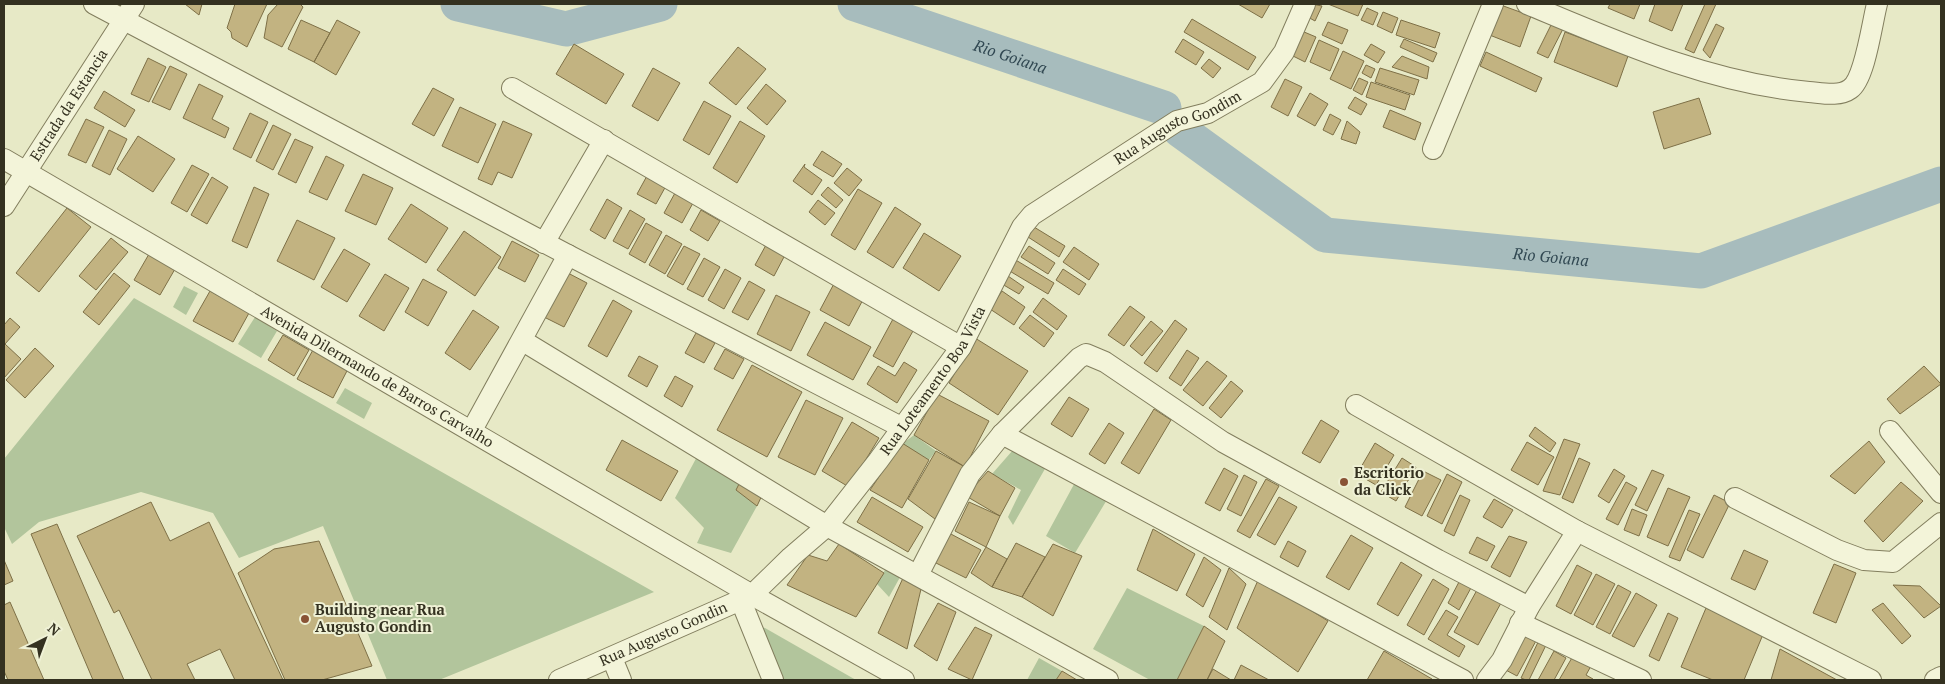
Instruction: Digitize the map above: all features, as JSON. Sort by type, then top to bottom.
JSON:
[{"type":"street","points":[[94,4],[129,11],[568,256],[901,427]]},
{"type":"street","name":"Rua Augusto Gondim","points":[[1022,227],[1032,215],[1177,121],[1208,112],[1262,82],[1284,52],[1304,4]]},
{"type":"street","points":[[1433,149],[1493,4]]},
{"type":"street","points":[[1527,4],[1634,49],[1719,77],[1788,90],[1828,93],[1843,93],[1858,82],[1877,4]]},
{"type":"street","name":"Estrada da Estancia","points":[[4,206],[129,11]]},
{"type":"street","points":[[512,88],[961,347]]},
{"type":"street","points":[[544,243],[604,140]]},
{"type":"street","name":"Avenida Dilermando de Barros Carvalho","points":[[4,159],[472,430],[746,598],[904,680]]},
{"type":"street","name":"Rua Loteamento Boa Vista","points":[[746,598],[827,526],[878,461],[961,347],[1022,227]]},
{"type":"street","points":[[472,430],[523,341],[568,256]]},
{"type":"street","points":[[523,341],[827,526],[1108,680]]},
{"type":"street","points":[[918,575],[970,474],[1002,434],[1079,358],[1086,354],[1105,362],[1224,442],[1438,560],[1525,614],[1641,680]]},
{"type":"street","points":[[1356,405],[1576,531],[1871,680]]},
{"type":"street","points":[[1890,431],[1941,493]]},
{"type":"street","points":[[1002,434],[1463,680]]},
{"type":"street","points":[[1735,498],[1837,550],[1864,560],[1893,562],[1941,523]]},
{"type":"street","points":[[1488,680],[1502,660],[1525,614],[1576,531]]},
{"type":"street","points":[[746,598],[773,680]]},
{"type":"street","name":"Rua Augusto Gondin","points":[[559,680],[746,598]]},
{"type":"street","points":[[612,658],[621,680]]},
{"type":"street","points":[[1935,680],[1941,677]]},
{"type":"green space","points":[[184,286],[198,293],[186,315],[173,307]]},
{"type":"green space","points":[[134,298],[654,592],[439,680],[387,680],[323,526],[239,558],[213,513],[141,492],[39,522],[12,544],[4,527],[4,459]]},
{"type":"green space","points":[[255,317],[277,331],[261,358],[238,344]]},
{"type":"green space","points":[[345,388],[372,403],[364,419],[336,403]]},
{"type":"green space","points":[[914,435],[936,451],[929,460],[902,444]]},
{"type":"green space","points":[[1019,443],[1050,460],[1013,525],[1008,517],[1021,490],[992,474]]},
{"type":"green space","points":[[700,451],[743,476],[757,506],[731,553],[697,543],[704,528],[675,498]]},
{"type":"green space","points":[[1079,475],[1111,493],[1075,553],[1046,536]]},
{"type":"green space","points":[[890,561],[904,570],[889,597],[877,584]]},
{"type":"green space","points":[[1127,588],[1204,626],[1177,680],[1150,680],[1093,649]]},
{"type":"green space","points":[[760,627],[765,628],[856,680],[778,680]]},
{"type":"green space","points":[[1039,658],[1062,671],[1056,680],[1027,680]]},
{"type":"building","points":[[185,4],[202,4],[199,15]]},
{"type":"building","points":[[235,4],[267,4],[247,47],[232,38],[231,32],[227,28]]},
{"type":"building","points":[[278,4],[300,4],[303,7],[282,47],[264,38],[268,15]]},
{"type":"building","points":[[1238,4],[1270,4],[1262,18]]},
{"type":"building","points":[[1311,4],[1322,6],[1315,21],[1306,16]]},
{"type":"building","points":[[1328,4],[1363,4],[1358,16]]},
{"type":"building","points":[[1498,4],[1531,16],[1520,47],[1487,34]]},
{"type":"building","points":[[1610,4],[1640,4],[1634,19],[1608,8]]},
{"type":"building","points":[[1655,4],[1683,4],[1672,31],[1649,21]]},
{"type":"building","points":[[1705,4],[1716,4],[1694,53],[1685,49]]},
{"type":"building","points":[[1367,8],[1378,13],[1373,25],[1361,20]]},
{"type":"building","points":[[1383,12],[1398,18],[1392,33],[1377,26]]},
{"type":"building","points":[[1192,19],[1256,57],[1248,70],[1184,32]]},
{"type":"building","points":[[301,20],[330,33],[314,62],[288,49]]},
{"type":"building","points":[[337,20],[360,32],[336,75],[314,62]]},
{"type":"building","points":[[1401,20],[1440,33],[1435,48],[1396,35]]},
{"type":"building","points":[[1553,21],[1564,27],[1548,58],[1537,53]]},
{"type":"building","points":[[1328,22],[1348,30],[1342,44],[1322,35]]},
{"type":"building","points":[[1716,24],[1724,28],[1710,58],[1703,50]]},
{"type":"building","points":[[1297,29],[1316,37],[1305,62],[1287,53]]},
{"type":"building","points":[[1565,32],[1628,56],[1617,87],[1554,62]]},
{"type":"building","points":[[1183,39],[1204,52],[1196,65],[1175,52]]},
{"type":"building","points":[[1404,39],[1437,53],[1433,62],[1400,47]]},
{"type":"building","points":[[1319,40],[1339,49],[1330,71],[1310,62]]},
{"type":"building","points":[[574,44],[624,74],[606,104],[556,74]]},
{"type":"building","points":[[1371,44],[1385,52],[1378,63],[1364,55]]},
{"type":"building","points":[[738,47],[766,69],[736,105],[709,83]]},
{"type":"building","points":[[1343,51],[1364,61],[1351,89],[1330,79]]},
{"type":"building","points":[[1486,52],[1542,78],[1536,92],[1480,66]]},
{"type":"building","points":[[1402,56],[1429,67],[1427,79],[1392,67]]},
{"type":"building","points":[[148,58],[166,67],[149,102],[131,94]]},
{"type":"building","points":[[1209,59],[1221,68],[1213,78],[1201,68]]},
{"type":"building","points":[[1366,65],[1375,69],[1371,78],[1362,73]]},
{"type":"building","points":[[170,66],[187,74],[170,110],[152,102]]},
{"type":"building","points":[[653,68],[680,83],[658,121],[632,106]]},
{"type":"building","points":[[1380,68],[1419,80],[1414,95],[1375,82]]},
{"type":"building","points":[[1359,78],[1368,82],[1362,95],[1353,90]]},
{"type":"building","points":[[1285,79],[1302,87],[1288,116],[1271,107]]},
{"type":"building","points":[[1371,82],[1410,95],[1405,110],[1366,97]]},
{"type":"building","points":[[199,84],[223,96],[212,119],[229,128],[225,138],[183,118]]},
{"type":"building","points":[[766,84],[786,101],[767,125],[747,108]]},
{"type":"building","points":[[433,88],[454,99],[434,136],[412,124]]},
{"type":"building","points":[[104,91],[135,110],[125,127],[94,108]]},
{"type":"building","points":[[1310,93],[1328,104],[1315,126],[1297,116]]},
{"type":"building","points":[[1355,97],[1367,104],[1361,115],[1348,108]]},
{"type":"building","points":[[1699,98],[1711,134],[1664,149],[1653,112]]},
{"type":"building","points":[[704,101],[731,116],[709,155],[683,140]]},
{"type":"building","points":[[460,107],[496,124],[478,163],[442,146]]},
{"type":"building","points":[[1390,110],[1421,123],[1415,140],[1383,127]]},
{"type":"building","points":[[250,113],[268,122],[251,158],[233,149]]},
{"type":"building","points":[[1330,114],[1341,120],[1333,135],[1323,130]]},
{"type":"building","points":[[86,119],[104,127],[86,163],[68,155]]},
{"type":"building","points":[[503,121],[532,134],[512,178],[498,172],[492,185],[478,179]]},
{"type":"building","points":[[740,121],[765,136],[737,183],[713,168]]},
{"type":"building","points":[[1347,121],[1360,132],[1356,144],[1341,139]]},
{"type":"building","points":[[273,125],[291,134],[273,170],[256,161]]},
{"type":"building","points":[[109,130],[127,139],[110,175],[92,166]]},
{"type":"building","points":[[138,136],[175,159],[153,192],[117,169]]},
{"type":"building","points":[[295,139],[313,147],[296,183],[278,174]]},
{"type":"building","points":[[822,151],[842,164],[833,177],[813,165]]},
{"type":"building","points":[[326,156],[344,165],[327,200],[309,192]]},
{"type":"building","points":[[805,164],[804,167],[822,180],[812,195],[793,181]]},
{"type":"building","points":[[192,165],[209,174],[187,212],[171,203]]},
{"type":"building","points":[[847,168],[862,180],[849,196],[834,183]]},
{"type":"building","points":[[363,174],[393,188],[376,225],[345,211]]},
{"type":"building","points":[[648,174],[667,184],[656,204],[637,194]]},
{"type":"building","points":[[212,177],[228,187],[207,224],[191,215]]},
{"type":"building","points":[[254,187],[269,194],[247,248],[232,241]]},
{"type":"building","points":[[828,187],[843,200],[836,208],[821,195]]},
{"type":"building","points":[[858,189],[882,203],[855,250],[831,235]]},
{"type":"building","points":[[675,193],[693,203],[682,223],[664,213]]},
{"type":"building","points":[[607,199],[622,208],[605,239],[590,230]]},
{"type":"building","points":[[818,200],[835,213],[825,225],[809,212]]},
{"type":"building","points":[[411,204],[448,228],[426,263],[388,239]]},
{"type":"building","points":[[895,207],[921,224],[893,268],[867,252]]},
{"type":"building","points":[[67,208],[91,227],[39,292],[16,273]]},
{"type":"building","points":[[630,210],[645,219],[628,249],[613,241]]},
{"type":"building","points":[[701,210],[720,221],[708,241],[690,230]]},
{"type":"building","points":[[297,220],[335,238],[314,280],[277,261]]},
{"type":"building","points":[[646,223],[662,232],[645,263],[629,254]]},
{"type":"building","points":[[1034,227],[1065,246],[1059,257],[1028,237]]},
{"type":"building","points":[[464,231],[501,257],[475,296],[437,270]]},
{"type":"building","points":[[924,233],[961,256],[939,291],[903,268]]},
{"type":"building","points":[[666,235],[682,244],[665,274],[649,265]]},
{"type":"building","points":[[111,238],[128,252],[96,290],[79,276]]},
{"type":"building","points":[[512,241],[539,255],[525,282],[498,268]]},
{"type":"building","points":[[766,245],[785,255],[774,276],[755,265]]},
{"type":"building","points":[[684,246],[700,254],[683,285],[667,276]]},
{"type":"building","points":[[1029,246],[1055,263],[1048,274],[1021,257]]},
{"type":"building","points":[[1074,247],[1099,264],[1089,280],[1063,262]]},
{"type":"building","points":[[344,249],[370,264],[347,302],[321,287]]},
{"type":"building","points":[[149,254],[175,269],[160,295],[134,280]]},
{"type":"building","points":[[704,258],[720,267],[703,297],[687,289]]},
{"type":"building","points":[[1014,259],[1054,283],[1048,294],[1008,270]]},
{"type":"building","points":[[725,269],[741,278],[724,309],[708,300]]},
{"type":"building","points":[[1063,269],[1086,284],[1079,295],[1056,280]]},
{"type":"building","points":[[566,272],[587,283],[564,327],[544,317]]},
{"type":"building","points":[[114,273],[130,286],[99,325],[83,312]]},
{"type":"building","points":[[385,274],[409,288],[384,331],[359,316]]},
{"type":"building","points":[[1008,276],[1024,287],[1019,294],[1002,284]]},
{"type":"building","points":[[837,278],[866,294],[849,326],[820,310]]},
{"type":"building","points":[[423,279],[447,292],[428,326],[405,312]]},
{"type":"building","points":[[749,281],[765,290],[748,320],[732,312]]},
{"type":"building","points":[[210,291],[249,313],[233,342],[193,321]]},
{"type":"building","points":[[1002,291],[1025,307],[1014,325],[990,309]]},
{"type":"building","points":[[776,295],[810,312],[791,351],[757,334]]},
{"type":"building","points":[[1043,298],[1067,316],[1057,330],[1033,312]]},
{"type":"building","points":[[613,300],[632,311],[607,357],[588,346]]},
{"type":"building","points":[[1130,306],[1145,317],[1124,346],[1108,335]]},
{"type":"building","points":[[473,310],[499,327],[470,370],[445,353]]},
{"type":"building","points":[[1030,315],[1054,333],[1044,347],[1019,328]]},
{"type":"building","points":[[10,318],[20,327],[5,344],[21,359],[4,378],[4,325]]},
{"type":"building","points":[[893,319],[913,331],[893,367],[873,356]]},
{"type":"building","points":[[1175,320],[1187,329],[1157,372],[1144,363]]},
{"type":"building","points":[[1151,321],[1163,331],[1142,356],[1130,346]]},
{"type":"building","points":[[825,322],[871,347],[853,380],[807,355]]},
{"type":"building","points":[[696,333],[715,343],[704,363],[685,353]]},
{"type":"building","points":[[283,335],[309,350],[294,376],[268,360]]},
{"type":"building","points":[[975,338],[1028,371],[998,415],[949,383]]},
{"type":"building","points":[[35,348],[54,366],[25,398],[6,380]]},
{"type":"building","points":[[314,348],[349,367],[333,398],[297,379]]},
{"type":"building","points":[[725,349],[744,359],[733,379],[714,369]]},
{"type":"building","points":[[1187,350],[1199,358],[1181,386],[1169,378]]},
{"type":"building","points":[[639,356],[658,366],[647,387],[628,376]]},
{"type":"building","points":[[1207,361],[1227,376],[1203,406],[1183,390]]},
{"type":"building","points":[[904,362],[917,370],[897,403],[867,384],[878,366],[895,376]]},
{"type":"building","points":[[752,365],[802,392],[767,457],[717,430]]},
{"type":"building","points":[[1924,366],[1941,384],[1900,414],[1887,399]]},
{"type":"building","points":[[675,376],[693,386],[682,407],[664,396]]},
{"type":"building","points":[[1231,381],[1243,391],[1221,418],[1209,408]]},
{"type":"building","points":[[937,394],[989,421],[965,467],[914,435]]},
{"type":"building","points":[[1069,397],[1089,409],[1072,437],[1051,424]]},
{"type":"building","points":[[806,400],[843,418],[815,475],[778,457]]},
{"type":"building","points":[[1154,409],[1171,420],[1139,474],[1121,463]]},
{"type":"building","points":[[1321,420],[1339,431],[1320,463],[1302,453]]},
{"type":"building","points":[[852,422],[879,438],[849,487],[822,471]]},
{"type":"building","points":[[1109,423],[1124,433],[1105,464],[1089,454]]},
{"type":"building","points":[[1535,427],[1556,443],[1550,452],[1529,436]]},
{"type":"building","points":[[1564,439],[1580,444],[1560,495],[1543,491]]},
{"type":"building","points":[[622,440],[678,471],[661,501],[606,470]]},
{"type":"building","points":[[1869,441],[1885,462],[1855,494],[1830,476]]},
{"type":"building","points":[[1527,442],[1554,457],[1538,485],[1511,470]]},
{"type":"building","points":[[902,443],[929,460],[902,508],[870,490]]},
{"type":"building","points":[[1375,443],[1394,455],[1376,485],[1357,474]]},
{"type":"building","points":[[936,451],[965,467],[935,519],[908,499]]},
{"type":"building","points":[[1402,458],[1416,467],[1396,501],[1381,492]]},
{"type":"building","points":[[1579,458],[1590,463],[1573,503],[1562,498]]},
{"type":"building","points":[[1224,468],[1238,476],[1220,511],[1205,503]]},
{"type":"building","points":[[1614,469],[1625,476],[1609,503],[1598,496]]},
{"type":"building","points":[[1652,470],[1664,475],[1647,511],[1635,505]]},
{"type":"building","points":[[988,471],[1015,488],[1000,516],[966,496]]},
{"type":"building","points":[[1423,471],[1441,480],[1422,516],[1405,507]]},
{"type":"building","points":[[1447,474],[1462,482],[1442,524],[1427,516]]},
{"type":"building","points":[[1244,475],[1257,482],[1241,516],[1227,509]]},
{"type":"building","points":[[743,476],[765,489],[757,506],[736,490]]},
{"type":"building","points":[[1266,479],[1279,486],[1250,538],[1237,531]]},
{"type":"building","points":[[1626,482],[1637,488],[1618,525],[1606,519]]},
{"type":"building","points":[[1901,482],[1923,501],[1883,542],[1864,521]]},
{"type":"building","points":[[1668,488],[1690,497],[1668,546],[1647,537]]},
{"type":"building","points":[[1460,495],[1470,500],[1454,536],[1444,531]]},
{"type":"building","points":[[1714,495],[1730,503],[1703,558],[1687,550]]},
{"type":"building","points":[[872,497],[923,527],[908,552],[857,522]]},
{"type":"building","points":[[1279,497],[1297,507],[1275,545],[1257,535]]},
{"type":"building","points":[[1494,499],[1513,510],[1502,528],[1483,517]]},
{"type":"building","points":[[151,502],[170,541],[209,522],[283,680],[235,680],[220,649],[187,664],[195,680],[152,680],[119,610],[114,613],[77,536]]},
{"type":"building","points":[[969,502],[1000,516],[986,547],[955,531]]},
{"type":"building","points":[[1632,509],[1647,515],[1639,536],[1624,530]]},
{"type":"building","points":[[1689,510],[1700,514],[1680,561],[1669,557]]},
{"type":"building","points":[[57,524],[124,680],[93,680],[31,534]]},
{"type":"building","points":[[1153,529],[1195,554],[1177,591],[1137,570]]},
{"type":"building","points":[[949,533],[981,550],[966,578],[934,562]]},
{"type":"building","points":[[1351,535],[1373,548],[1349,590],[1326,577]]},
{"type":"building","points":[[1509,536],[1527,542],[1510,577],[1491,567]]},
{"type":"building","points":[[1477,537],[1495,546],[1487,561],[1469,553]]},
{"type":"building","name":"Building near Rua Augusto Gondin","points":[[319,541],[372,666],[322,680],[285,680],[238,573],[274,549]]},
{"type":"building","points":[[1288,541],[1306,551],[1298,567],[1280,557]]},
{"type":"building","points":[[1016,543],[1045,557],[1022,597],[992,587]]},
{"type":"building","points":[[839,544],[884,573],[856,617],[787,585],[808,555],[827,561]]},
{"type":"building","points":[[1053,544],[1082,556],[1053,616],[1022,597]]},
{"type":"building","points":[[986,547],[1007,559],[992,587],[971,573]]},
{"type":"building","points":[[1744,550],[1768,561],[1755,590],[1731,579]]},
{"type":"building","points":[[1204,557],[1221,570],[1203,607],[1186,595]]},
{"type":"building","points":[[4,560],[13,581],[4,585]]},
{"type":"building","points":[[1401,562],[1422,575],[1398,616],[1377,604]]},
{"type":"building","points":[[1834,564],[1856,573],[1836,623],[1813,613]]},
{"type":"building","points":[[1577,565],[1592,573],[1571,614],[1556,606]]},
{"type":"building","points":[[1229,568],[1246,584],[1227,630],[1209,617]]},
{"type":"building","points":[[1596,574],[1615,584],[1593,625],[1574,615]]},
{"type":"building","points":[[903,578],[921,589],[907,649],[878,633]]},
{"type":"building","points":[[1259,578],[1328,621],[1298,672],[1237,628]]},
{"type":"building","points":[[1433,579],[1449,589],[1424,635],[1407,625]]},
{"type":"building","points":[[1460,580],[1472,586],[1459,610],[1448,603]]},
{"type":"building","points":[[1618,585],[1631,592],[1610,634],[1596,627]]},
{"type":"building","points":[[1893,585],[1920,586],[1941,606],[1924,618]]},
{"type":"building","points":[[1477,590],[1501,603],[1478,645],[1454,632]]},
{"type":"building","points":[[1636,593],[1657,605],[1634,647],[1612,636]]},
{"type":"building","points":[[10,602],[44,680],[8,680],[4,671],[4,605]]},
{"type":"building","points":[[938,603],[956,612],[937,661],[914,646]]},
{"type":"building","points":[[1883,603],[1911,636],[1902,644],[1872,610]]},
{"type":"building","points":[[1706,608],[1764,632],[1744,680],[1713,680],[1681,667]]},
{"type":"building","points":[[1446,610],[1458,617],[1447,635],[1465,646],[1459,657],[1428,639]]},
{"type":"building","points":[[1668,613],[1678,618],[1659,661],[1649,656]]},
{"type":"building","points":[[1204,626],[1225,641],[1207,680],[1177,680]]},
{"type":"building","points":[[975,627],[992,635],[972,680],[948,669]]},
{"type":"building","points":[[1522,631],[1537,639],[1517,676],[1502,668]]},
{"type":"building","points":[[1540,638],[1548,641],[1529,680],[1521,678]]},
{"type":"building","points":[[1780,649],[1837,680],[1771,680]]},
{"type":"building","points":[[1384,651],[1432,679],[1367,680]]},
{"type":"building","points":[[1554,651],[1566,658],[1554,680],[1538,680]]},
{"type":"building","points":[[1573,656],[1591,666],[1586,675],[1592,680],[1559,680]]},
{"type":"building","points":[[1241,665],[1269,680],[1234,680]]},
{"type":"building","points":[[1213,669],[1231,680],[1207,680]]},
{"type":"building","points":[[1062,671],[1077,680],[1056,680]]},
{"type":"waterway","name":"Rio Goiana","points":[[458,4],[566,29],[660,4]]},
{"type":"waterway","name":"Rio Goiana","points":[[855,4],[1164,108]]},
{"type":"waterway","name":"Rio Goiana","points":[[1180,130],[1325,235],[1701,271],[1941,184]]},
{"type":"place","name":"Escritorio da Click","points":[[1344,482]]},
{"type":"place","name":"Building near Rua Augusto Gondin","points":[[305,619]]}]
